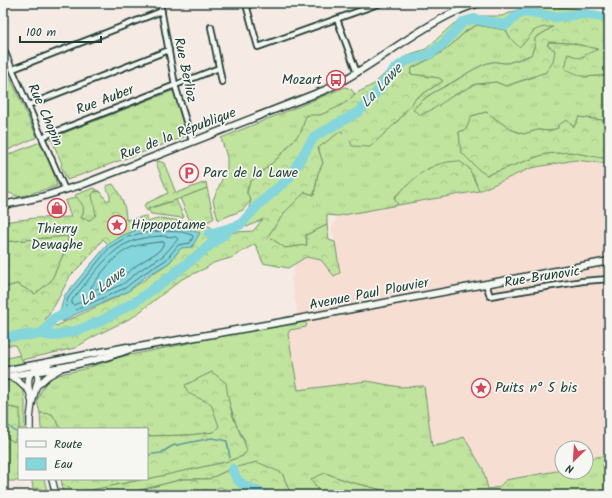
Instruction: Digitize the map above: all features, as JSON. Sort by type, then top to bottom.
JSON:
[{"type":"main road","name":"Rue de la République","points":[[3,205],[29,200],[65,190],[325,90],[358,73],[438,21],[453,13],[479,3]]},
{"type":"main road","name":"Avenue Paul Plouvier","points":[[4,375],[69,366],[133,348],[282,322],[609,261]]},
{"type":"main road","name":"Avenue Paul Plouvier","points":[[4,375],[25,367],[125,347],[133,348]]},
{"type":"street","name":"Rue Berlioz","points":[[160,3],[175,85],[192,141]]},
{"type":"street","points":[[250,3],[247,8],[258,47],[381,3]]},
{"type":"street","points":[[13,70],[162,11]]},
{"type":"street","points":[[337,19],[358,73]]},
{"type":"street","points":[[211,27],[222,82]]},
{"type":"street","name":"Rue Chopin","points":[[3,48],[65,190]]},
{"type":"street","points":[[28,105],[169,50]]},
{"type":"street","name":"Rue Auber","points":[[42,137],[219,68]]},
{"type":"street","name":"Rue Brunovic","points":[[486,284],[490,296],[583,281],[609,279]]},
{"type":"street","points":[[32,403],[28,378],[34,371],[76,357]]},
{"type":"street","points":[[36,389],[41,381],[52,372],[69,366]]},
{"type":"street","points":[[25,367],[34,371],[38,379],[32,403],[30,428]]},
{"type":"street","points":[[4,375],[18,380],[29,391]]},
{"type":"street","points":[[52,480],[56,495]]},
{"type":"shaded area","points":[[575,160],[609,164],[609,455],[594,458],[594,440],[554,440],[554,471],[506,480],[499,488],[488,489],[483,469],[464,437],[445,444],[432,446],[424,386],[400,387],[367,381],[298,390],[288,334],[290,330],[305,327],[306,318],[299,319],[291,279],[296,263],[306,257],[321,260],[334,276],[339,276],[340,273],[335,242],[331,229],[338,216],[478,192],[531,168]]},
{"type":"green space","points":[[528,6],[568,8],[609,15],[609,75],[584,77],[565,69],[568,54],[579,58],[598,49],[572,43],[549,42],[547,45],[555,50],[553,62],[546,72],[506,86],[496,82],[476,84],[454,95],[421,115],[413,110],[428,96],[487,63],[508,63],[531,55],[535,45],[535,38],[553,27],[545,27],[536,30],[519,47],[511,39],[506,30],[477,25],[467,30],[449,47],[412,68],[410,74],[439,78],[443,81],[416,98],[397,122],[370,147],[352,146],[350,140],[341,131],[318,148],[323,163],[318,173],[314,195],[305,192],[285,212],[268,236],[285,248],[307,245],[306,235],[327,225],[329,240],[335,242],[340,273],[334,276],[321,260],[306,257],[288,268],[263,263],[255,244],[231,258],[213,263],[206,268],[182,279],[133,317],[93,337],[75,348],[22,360],[15,345],[3,345],[3,288],[17,284],[35,294],[51,281],[68,244],[68,236],[3,242],[3,222],[35,218],[71,217],[65,201],[76,197],[83,206],[81,218],[90,220],[96,215],[92,195],[95,191],[101,192],[106,200],[110,200],[106,186],[113,184],[122,201],[126,220],[146,216],[148,222],[160,218],[181,221],[199,226],[209,226],[219,233],[253,231],[263,219],[247,227],[241,219],[247,215],[251,200],[247,193],[250,182],[278,158],[301,132],[306,116],[320,115],[348,101],[355,94],[374,84],[397,62],[408,55],[426,49],[452,25],[469,16],[502,16]],"holes":[[[137,230],[181,248],[170,262],[127,292],[56,326],[45,319],[56,303],[70,276],[87,259],[103,239],[108,244]]]},
{"type":"green space","points":[[477,25],[506,30],[511,39],[524,43],[530,34],[536,29],[554,26],[535,38],[535,45],[531,55],[508,63],[492,62],[478,67],[422,100],[414,110],[421,115],[454,95],[476,84],[496,82],[506,86],[534,77],[549,42],[572,43],[599,49],[579,58],[584,77],[609,75],[609,121],[579,117],[574,127],[559,125],[558,128],[549,131],[538,130],[523,134],[510,129],[486,112],[472,116],[466,129],[459,132],[461,151],[477,168],[487,175],[545,154],[570,152],[609,159],[609,164],[575,160],[531,168],[479,191],[473,175],[429,168],[394,197],[398,205],[338,216],[327,215],[327,225],[306,235],[307,245],[285,248],[268,236],[285,212],[305,192],[314,195],[318,173],[323,163],[318,148],[341,130],[350,140],[397,122],[416,98],[443,81],[439,78],[410,74],[412,68],[441,53],[466,32]]},
{"type":"green space","points":[[3,62],[37,137],[8,150],[3,139]]},
{"type":"green space","points":[[345,87],[351,89],[355,94],[335,110],[322,115],[310,115],[305,120],[301,132],[278,158],[252,180],[247,189],[247,193],[251,200],[243,210],[218,220],[213,200],[227,168],[227,157],[221,138]]},
{"type":"green space","points":[[172,91],[174,93],[186,132],[184,137],[67,180],[51,138]]},
{"type":"green space","points":[[486,112],[510,129],[523,134],[538,130],[549,131],[558,128],[558,125],[567,120],[574,127],[579,117],[609,121],[609,159],[570,152],[545,154],[487,175],[477,168],[461,152],[459,132],[466,129],[472,116]]},
{"type":"green space","points":[[40,142],[54,174],[57,186],[19,197],[7,192],[3,193],[3,157]]},
{"type":"green space","points":[[158,161],[164,163],[176,193],[206,182],[207,188],[176,200],[148,208],[149,210],[147,211],[144,206],[145,204],[168,193],[156,163]]},
{"type":"green space","points":[[459,161],[469,168],[479,191],[398,205],[394,198],[416,177],[439,164]]},
{"type":"green space","points":[[94,188],[101,192],[95,191],[96,215],[90,220],[81,218],[83,208],[75,195]]},
{"type":"green space","points":[[207,188],[214,218],[208,222],[199,222],[189,219],[180,198]]},
{"type":"green space","points":[[176,200],[184,217],[183,218],[151,214],[148,209]]},
{"type":"green space","points":[[68,236],[68,244],[51,281],[35,294],[17,284],[3,288],[3,242]]},
{"type":"green space","points":[[305,322],[307,325],[306,327],[290,330],[288,334],[298,390],[367,381],[400,387],[424,386],[432,446],[445,444],[464,437],[483,469],[488,489],[499,487],[506,480],[554,471],[554,480],[594,480],[594,458],[609,455],[609,495],[402,495],[350,482],[325,473],[319,493],[322,495],[291,495],[282,473],[233,468],[209,479],[183,479],[122,495],[63,495],[62,484],[71,489],[82,492],[139,480],[148,480],[148,478],[225,462],[243,456],[245,442],[236,424],[230,405],[212,372],[185,386],[202,399],[211,403],[220,426],[214,432],[190,435],[148,436],[148,428],[60,428],[52,414],[40,413],[37,401],[45,384],[53,377],[81,370],[120,357],[190,343],[200,339]]},
{"type":"green space","points":[[20,355],[25,365],[3,369],[3,359]]},
{"type":"green space","points":[[212,372],[226,383],[232,414],[247,451],[243,456],[225,462],[148,479],[148,436],[190,435],[214,432],[219,426],[211,404],[188,393],[185,385]]},
{"type":"green space","points":[[3,380],[12,381],[19,384],[23,390],[24,397],[25,428],[18,428],[18,480],[44,480],[48,495],[44,495],[40,488],[33,489],[32,481],[3,481],[3,435],[14,442],[20,409],[3,406]]},
{"type":"green space","points":[[3,406],[20,409],[20,425],[14,442],[3,435]]},
{"type":"green space","points":[[40,413],[52,414],[60,428],[41,428]]},
{"type":"green space","points":[[257,462],[282,473],[291,495],[234,495],[220,487],[212,491],[212,495],[122,495],[183,479],[209,479],[233,468]]},
{"type":"green space","points":[[325,473],[350,482],[402,495],[322,495],[311,479]]},
{"type":"green space","points":[[61,480],[140,480],[82,492],[71,489],[62,484]]},
{"type":"water","points":[[160,227],[183,228],[200,233],[192,247],[181,248],[169,263],[145,277],[127,292],[76,314],[62,322],[59,316],[64,296],[108,244],[137,230]]},
{"type":"waterway","name":"La Lawe","points":[[209,234],[240,225],[258,205],[289,178],[314,137],[358,112],[371,99],[395,69],[406,61],[430,54],[443,44],[463,22],[474,19],[506,25],[519,14],[525,12],[554,17],[585,14],[609,18]]},
{"type":"waterway","points":[[40,334],[54,336],[79,330],[101,321],[138,300],[170,277],[228,231]]},
{"type":"waterway","name":"La Lawe","points":[[3,337],[40,334],[46,329],[53,319],[71,310]]},
{"type":"waterway","points":[[3,422],[18,433]]},
{"type":"waterway","points":[[148,455],[161,453],[172,446],[212,438],[227,441],[230,458]]},
{"type":"waterway","points":[[233,469],[235,475],[241,483],[266,495]]},
{"type":"place","name":"Mozart","points":[[336,80]]},
{"type":"place","name":"Parc de la Lawe","points":[[189,173]]},
{"type":"place","name":"Thierry Dewaghe","points":[[57,208]]},
{"type":"place","name":"Hippopotame","points":[[117,225]]},
{"type":"place","name":"Puits n° 5 bis","points":[[481,388]]}]
